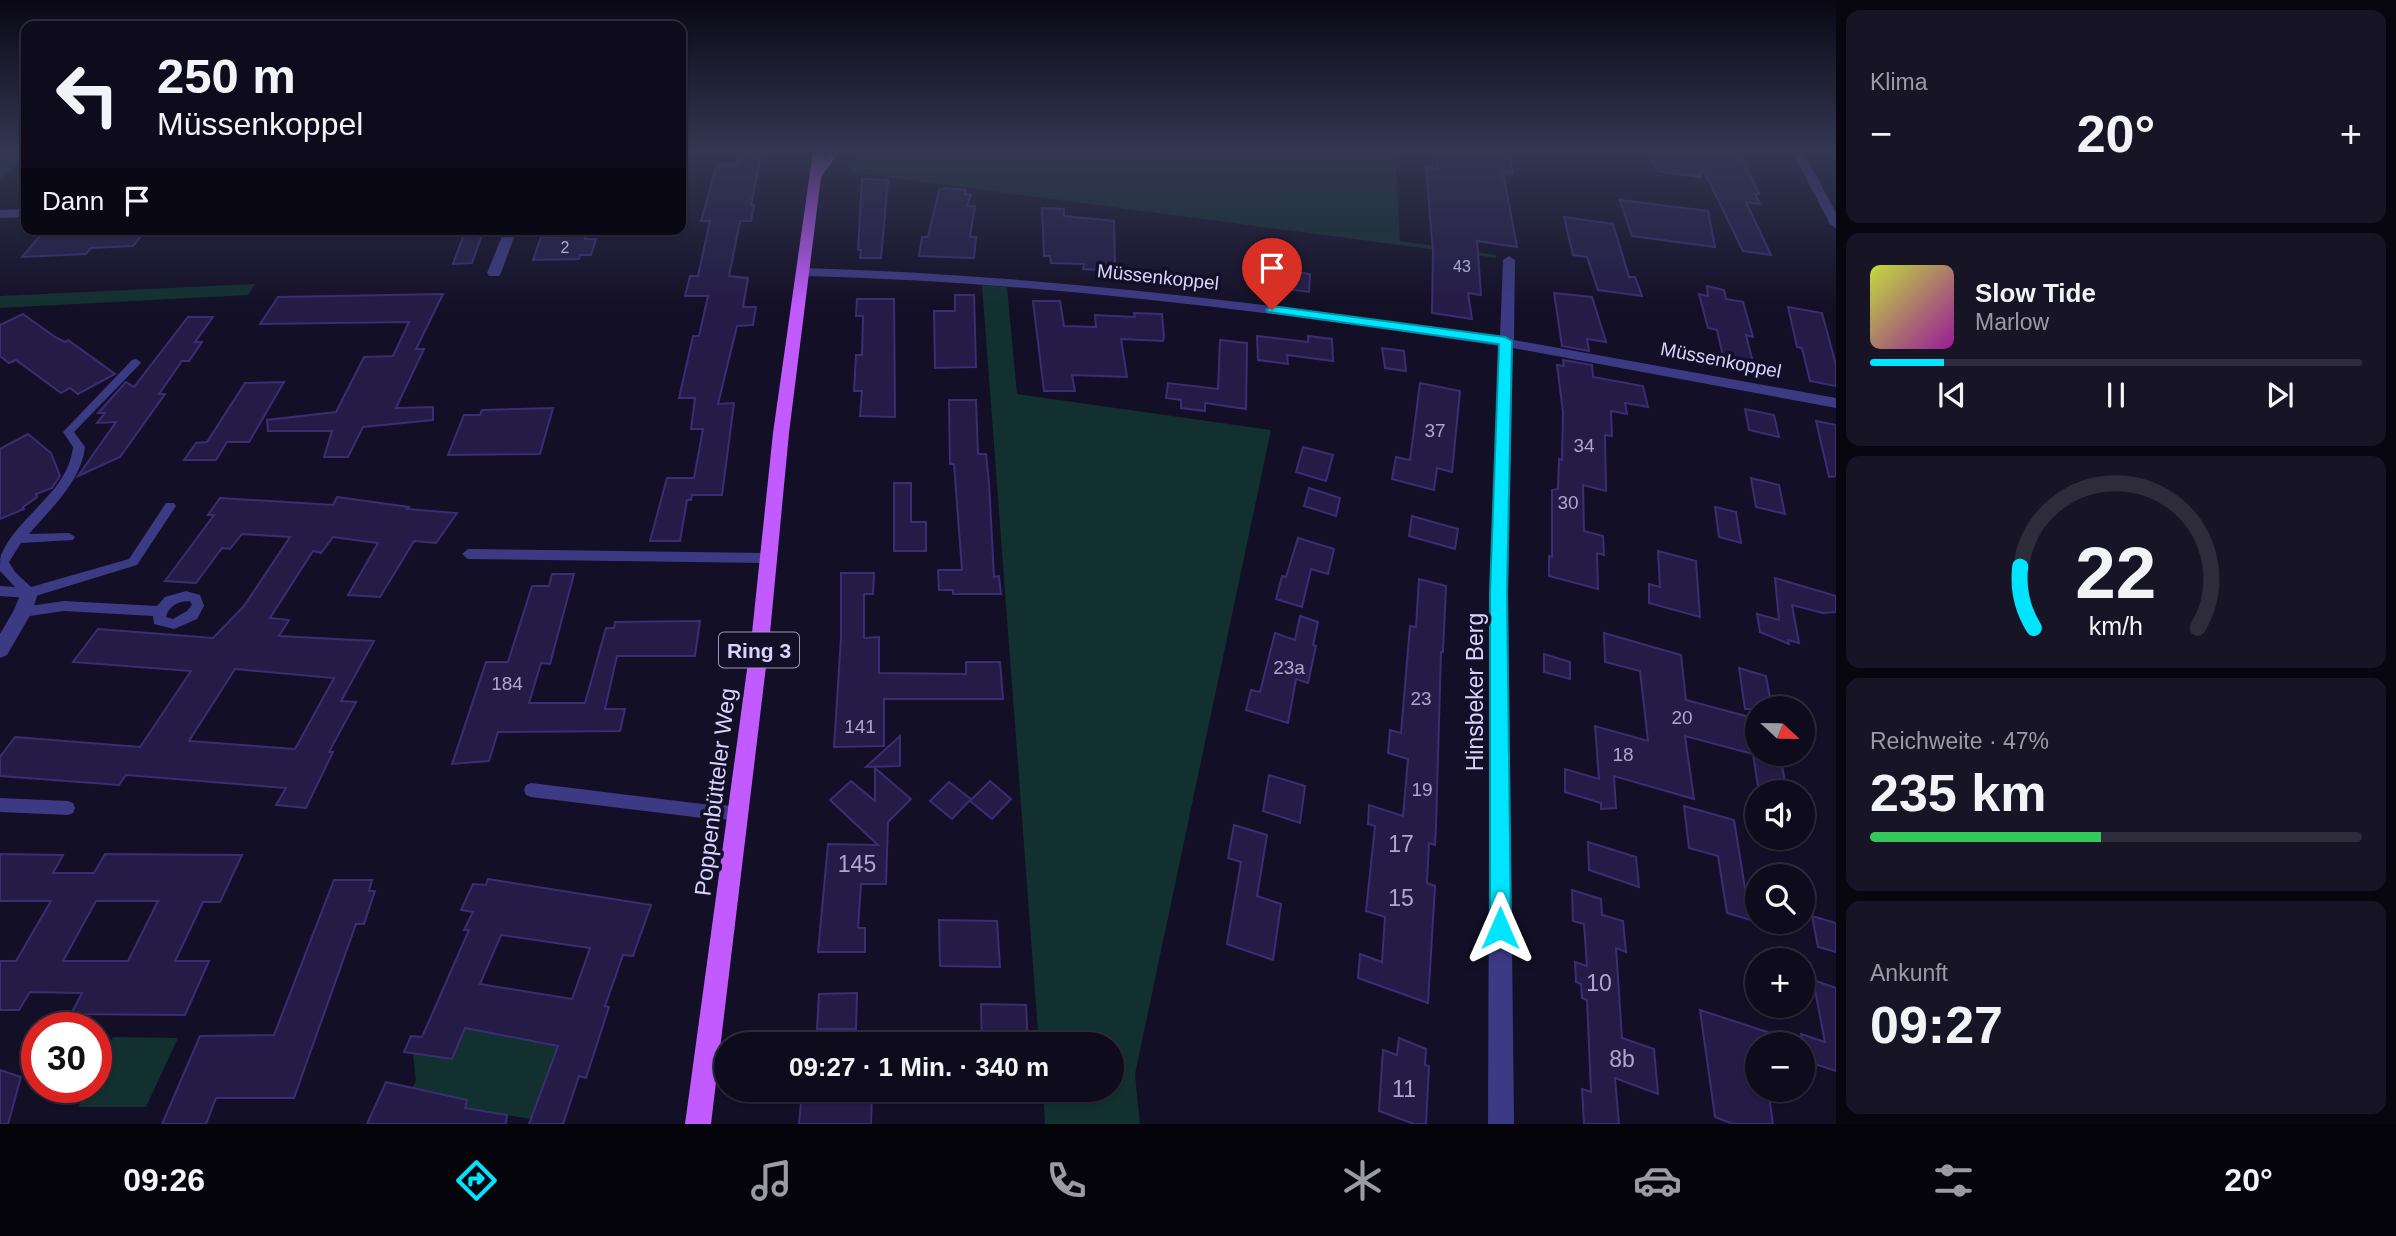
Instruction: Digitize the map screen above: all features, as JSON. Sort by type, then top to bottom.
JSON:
[{"type":"main road","name":"Poppenbütteler Weg","points":[[698,1124],[769,558],[781,433],[814,203]]},
{"type":"street","points":[[1825,203],[1836,224]]},
{"type":"street","points":[[0,214],[21,213]]},
{"type":"street","points":[[494,273],[510,235]]},
{"type":"street","name":"Hinsbeker Berg","points":[[1501,1124],[1499,593],[1509,260]]},
{"type":"street","name":"Müssenkoppel","points":[[805,272],[993,279],[1247,306],[1505,341],[1686,372],[1836,403]]},
{"type":"street","points":[[0,650],[23,612],[29,593]]},
{"type":"lane","points":[[29,593],[2,563],[71,474],[79,447],[68,432],[136,362]]},
{"type":"lane","points":[[0,591],[29,593],[133,562],[170,506]]},
{"type":"lane","points":[[18,539],[69,537]]},
{"type":"lane","points":[[468,554],[769,558]]},
{"type":"lane","points":[[23,612],[64,606],[160,611]]},
{"type":"lane","points":[[531,790],[737,813]]},
{"type":"lane","points":[[0,805],[68,808]]},
{"type":"green space","points":[[1086,203],[1398,203],[1400,241],[1496,255],[1497,258]]},
{"type":"green space","points":[[255,284],[248,295],[0,308],[0,296]]},
{"type":"green space","points":[[982,285],[1007,287],[1017,394],[1271,430],[1135,1074],[1140,1124],[1045,1124],[1044,1102],[1124,1102],[1124,1032],[1038,1032]]},
{"type":"green space","points":[[465,1028],[558,1046],[531,1119],[465,1108],[466,1100],[411,1089],[416,1081],[413,1054],[452,1059]]},
{"type":"green space","points":[[178,1038],[146,1107],[78,1107],[80,1103],[112,1103],[112,1039]]},
{"type":"building","points":[[706,203],[754,205],[751,221],[740,221],[729,276],[748,278],[743,307],[756,307],[753,325],[737,326],[718,404],[734,403],[722,495],[692,495],[691,500],[687,500],[680,541],[650,541],[667,478],[694,478],[703,429],[691,429],[695,398],[679,398],[693,336],[699,336],[708,296],[685,296],[690,276],[698,276],[710,221],[701,221]]},
{"type":"building","points":[[861,203],[886,203],[881,258],[860,258],[861,250],[858,250]]},
{"type":"building","points":[[936,203],[975,206],[970,237],[976,237],[974,258],[919,256],[922,237],[928,237]]},
{"type":"building","points":[[1429,203],[1509,203],[1517,247],[1477,241],[1481,295],[1468,293],[1472,319],[1432,313],[1433,251]]},
{"type":"building","points":[[1621,203],[1648,203],[1708,211],[1715,247],[1632,236]]},
{"type":"building","points":[[1720,203],[1747,203],[1771,255],[1743,251]]},
{"type":"building","points":[[1042,208],[1064,209],[1064,216],[1114,221],[1115,269],[1083,269],[1084,264],[1051,263],[1050,256],[1044,256]]},
{"type":"building","points":[[1564,217],[1613,224],[1629,277],[1635,277],[1642,296],[1598,290],[1587,257],[1573,255]]},
{"type":"building","points":[[41,235],[142,235],[133,246],[91,248],[86,254],[22,257]]},
{"type":"building","points":[[464,235],[482,235],[472,263],[453,264]]},
{"type":"building","points":[[586,236],[585,239],[596,239],[591,255],[580,255],[579,259],[533,260],[541,237]]},
{"type":"building","points":[[1268,268],[1310,274],[1309,292],[1267,287]]},
{"type":"building","points":[[1707,286],[1724,290],[1726,299],[1743,302],[1753,337],[1746,335],[1755,371],[1725,365],[1717,330],[1708,328],[1699,294],[1708,296]]},
{"type":"building","points":[[1554,293],[1592,297],[1606,342],[1587,339],[1589,351],[1562,346]]},
{"type":"building","points":[[443,294],[416,349],[424,349],[396,408],[433,407],[433,420],[363,427],[348,457],[324,457],[332,431],[268,431],[267,420],[336,412],[364,357],[393,356],[409,322],[260,324],[278,297]]},
{"type":"building","points":[[955,295],[974,295],[976,367],[935,368],[934,311],[955,311]]},
{"type":"building","points":[[857,299],[894,299],[895,417],[860,416],[862,391],[854,391],[856,355],[862,355],[863,316],[856,316]]},
{"type":"building","points":[[1033,301],[1060,301],[1064,326],[1096,327],[1095,315],[1135,317],[1134,313],[1162,314],[1163,341],[1121,339],[1127,377],[1072,375],[1075,391],[1044,391]]},
{"type":"building","points":[[1788,307],[1822,313],[1836,365],[1836,386],[1810,381],[1802,348],[1797,347]]},
{"type":"building","points":[[23,314],[55,337],[65,342],[68,340],[115,374],[78,394],[70,388],[61,393],[16,360],[9,363],[0,356],[0,325]]},
{"type":"building","points":[[188,317],[213,317],[195,342],[202,342],[189,361],[182,361],[159,394],[165,394],[120,457],[78,476],[116,422],[97,423],[105,413],[98,413],[126,382],[134,387]]},
{"type":"building","points":[[1257,336],[1308,342],[1308,336],[1332,339],[1333,361],[1287,355],[1288,364],[1258,360]]},
{"type":"building","points":[[1220,340],[1247,343],[1246,409],[1205,403],[1205,411],[1181,408],[1181,400],[1166,398],[1168,383],[1218,389]]},
{"type":"building","points":[[1382,348],[1404,351],[1406,371],[1385,368]]},
{"type":"building","points":[[1563,360],[1592,365],[1593,377],[1643,386],[1648,407],[1625,403],[1627,414],[1611,411],[1612,436],[1605,435],[1606,491],[1583,485],[1584,531],[1603,536],[1604,555],[1597,553],[1598,589],[1549,576],[1549,556],[1552,557],[1552,490],[1558,489],[1559,459],[1562,460],[1563,412],[1557,365],[1564,366]]},
{"type":"building","points":[[284,382],[249,442],[227,442],[216,460],[184,460],[196,443],[207,442],[245,383]]},
{"type":"building","points":[[1420,383],[1460,391],[1452,472],[1437,468],[1434,490],[1392,479],[1396,457],[1410,460]]},
{"type":"building","points":[[949,400],[976,400],[978,454],[986,454],[994,577],[999,576],[1001,594],[953,594],[953,590],[939,590],[938,570],[962,570],[954,464],[950,464]]},
{"type":"building","points":[[553,408],[540,454],[448,455],[464,415],[480,415],[482,410]]},
{"type":"building","points":[[1745,409],[1774,415],[1779,437],[1749,430]]},
{"type":"building","points":[[1816,421],[1836,425],[1836,476],[1829,477]]},
{"type":"building","points":[[28,434],[51,453],[60,476],[52,488],[36,494],[37,497],[23,507],[24,509],[0,519],[0,449]]},
{"type":"building","points":[[1303,447],[1333,455],[1326,481],[1296,472]]},
{"type":"building","points":[[1751,478],[1779,485],[1785,514],[1756,507]]},
{"type":"building","points":[[894,483],[911,483],[911,522],[926,522],[926,551],[894,551]]},
{"type":"building","points":[[1309,488],[1340,498],[1336,516],[1304,506]]},
{"type":"building","points":[[337,497],[409,507],[407,509],[457,513],[436,543],[414,541],[380,597],[348,595],[378,543],[333,537],[321,553],[313,551],[270,618],[289,620],[279,636],[374,641],[341,701],[356,702],[329,752],[333,752],[306,808],[276,805],[286,788],[126,775],[119,785],[0,776],[0,757],[15,737],[140,747],[191,671],[73,662],[98,629],[213,638],[244,606],[290,537],[242,534],[230,549],[222,548],[196,583],[165,581],[214,515],[208,515],[220,498],[333,505]],"holes":[[[235,669],[334,678],[295,749],[189,741]]]},
{"type":"building","points":[[1715,507],[1736,512],[1741,543],[1719,537]]},
{"type":"building","points":[[1412,516],[1458,529],[1455,549],[1409,536]]},
{"type":"building","points":[[1298,538],[1334,549],[1328,574],[1311,569],[1302,607],[1276,599],[1282,576],[1286,577]]},
{"type":"building","points":[[1658,551],[1696,561],[1700,617],[1649,603],[1649,584],[1660,587]]},
{"type":"building","points":[[841,573],[874,573],[873,594],[864,594],[864,638],[879,637],[879,673],[966,674],[966,662],[1000,662],[1003,699],[884,699],[884,746],[834,747],[841,638]]},
{"type":"building","points":[[552,574],[574,574],[550,664],[541,663],[529,703],[585,703],[606,628],[614,628],[615,622],[700,621],[695,656],[617,656],[605,709],[625,709],[620,731],[498,732],[489,761],[452,764],[486,662],[508,662],[532,586],[549,586]]},
{"type":"building","points":[[1775,578],[1836,596],[1836,612],[1823,613],[1792,605],[1799,643],[1788,640],[1789,644],[1760,632],[1757,614],[1779,620]]},
{"type":"building","points":[[1419,579],[1446,586],[1441,652],[1435,845],[1429,843],[1427,883],[1435,886],[1428,1003],[1358,978],[1360,954],[1382,962],[1385,917],[1366,911],[1375,826],[1368,824],[1369,805],[1403,816],[1408,759],[1388,753],[1390,730],[1401,733],[1410,626],[1416,627]]},
{"type":"building","points":[[1300,616],[1318,622],[1313,645],[1316,646],[1308,683],[1296,679],[1288,723],[1246,710],[1251,690],[1260,692],[1275,633],[1295,640]]},
{"type":"building","points":[[1604,633],[1681,655],[1686,700],[1745,716],[1745,752],[1685,736],[1694,799],[1614,776],[1616,808],[1601,809],[1601,803],[1565,792],[1565,769],[1599,779],[1595,726],[1648,741],[1640,671],[1605,662]]},
{"type":"building","points":[[1544,654],[1570,662],[1570,679],[1544,672]]},
{"type":"building","points":[[1739,668],[1766,676],[1770,696],[1745,696],[1745,709]]},
{"type":"building","points":[[900,736],[900,766],[866,767]]},
{"type":"building","points":[[1755,766],[1782,766],[1785,780],[1757,780]]},
{"type":"building","points":[[875,768],[911,799],[888,822],[886,884],[861,884],[858,928],[865,928],[865,952],[818,952],[828,844],[878,845],[830,800],[851,781],[875,801]]},
{"type":"building","points":[[1269,775],[1305,786],[1300,823],[1263,811]]},
{"type":"building","points":[[990,781],[1011,799],[992,819],[970,801]]},
{"type":"building","points":[[949,782],[971,799],[952,819],[930,801]]},
{"type":"building","points":[[1684,806],[1734,820],[1745,888],[1745,918],[1727,913],[1718,856],[1689,848]]},
{"type":"building","points":[[1234,825],[1267,835],[1257,896],[1281,904],[1273,960],[1227,944],[1241,862],[1228,858]]},
{"type":"building","points":[[1588,842],[1636,857],[1639,887],[1589,870]]},
{"type":"building","points":[[0,854],[63,855],[53,873],[94,873],[105,854],[242,855],[220,902],[203,902],[175,961],[209,961],[185,1015],[72,1012],[82,993],[30,992],[19,1010],[0,1010],[0,961],[16,961],[51,901],[0,901]],"holes":[[[96,901],[158,901],[128,961],[63,961]]]},
{"type":"building","points":[[488,879],[651,905],[633,956],[623,955],[605,1006],[609,1007],[586,1078],[579,1076],[563,1124],[529,1124],[558,1046],[465,1028],[452,1059],[404,1052],[411,1036],[422,1037],[469,930],[464,930],[473,912],[461,910],[473,884],[486,885]],"holes":[[[501,935],[590,948],[572,999],[480,984]]]},
{"type":"building","points":[[334,880],[372,880],[369,891],[375,891],[364,924],[356,924],[294,1098],[216,1098],[206,1124],[162,1124],[200,1036],[274,1035]]},
{"type":"building","points":[[1572,890],[1601,899],[1602,915],[1623,921],[1626,952],[1616,948],[1622,1038],[1654,1049],[1658,1094],[1615,1078],[1619,1124],[1584,1124],[1582,1089],[1591,1092],[1587,1000],[1582,998],[1581,984],[1576,982],[1575,962],[1587,966],[1584,924],[1573,921]]},
{"type":"building","points":[[1815,917],[1836,923],[1836,952],[1818,947]]},
{"type":"building","points":[[939,920],[997,921],[1000,967],[940,966]]},
{"type":"building","points":[[1815,981],[1836,988],[1836,1071],[1815,1064],[1815,1039],[1825,1042]]},
{"type":"building","points":[[857,993],[856,1029],[817,1029],[819,994]]},
{"type":"building","points":[[981,1004],[1026,1005],[1027,1032],[982,1032]]},
{"type":"building","points":[[1700,1010],[1767,1032],[1745,1032],[1745,1102],[1770,1102],[1773,1124],[1733,1124],[1715,1117]]},
{"type":"building","points":[[1399,1038],[1426,1049],[1425,1065],[1429,1066],[1426,1124],[1414,1124],[1379,1111],[1383,1050],[1397,1055]]},
{"type":"building","points":[[0,1070],[21,1077],[8,1124],[0,1124]]},
{"type":"building","points":[[386,1082],[467,1100],[465,1108],[507,1115],[506,1124],[367,1124]]},
{"type":"building","points":[[801,1102],[872,1102],[871,1124],[799,1124]]},
{"type":"route","points":[[1272,310],[1505,341],[1499,593],[1500,928]]}]
